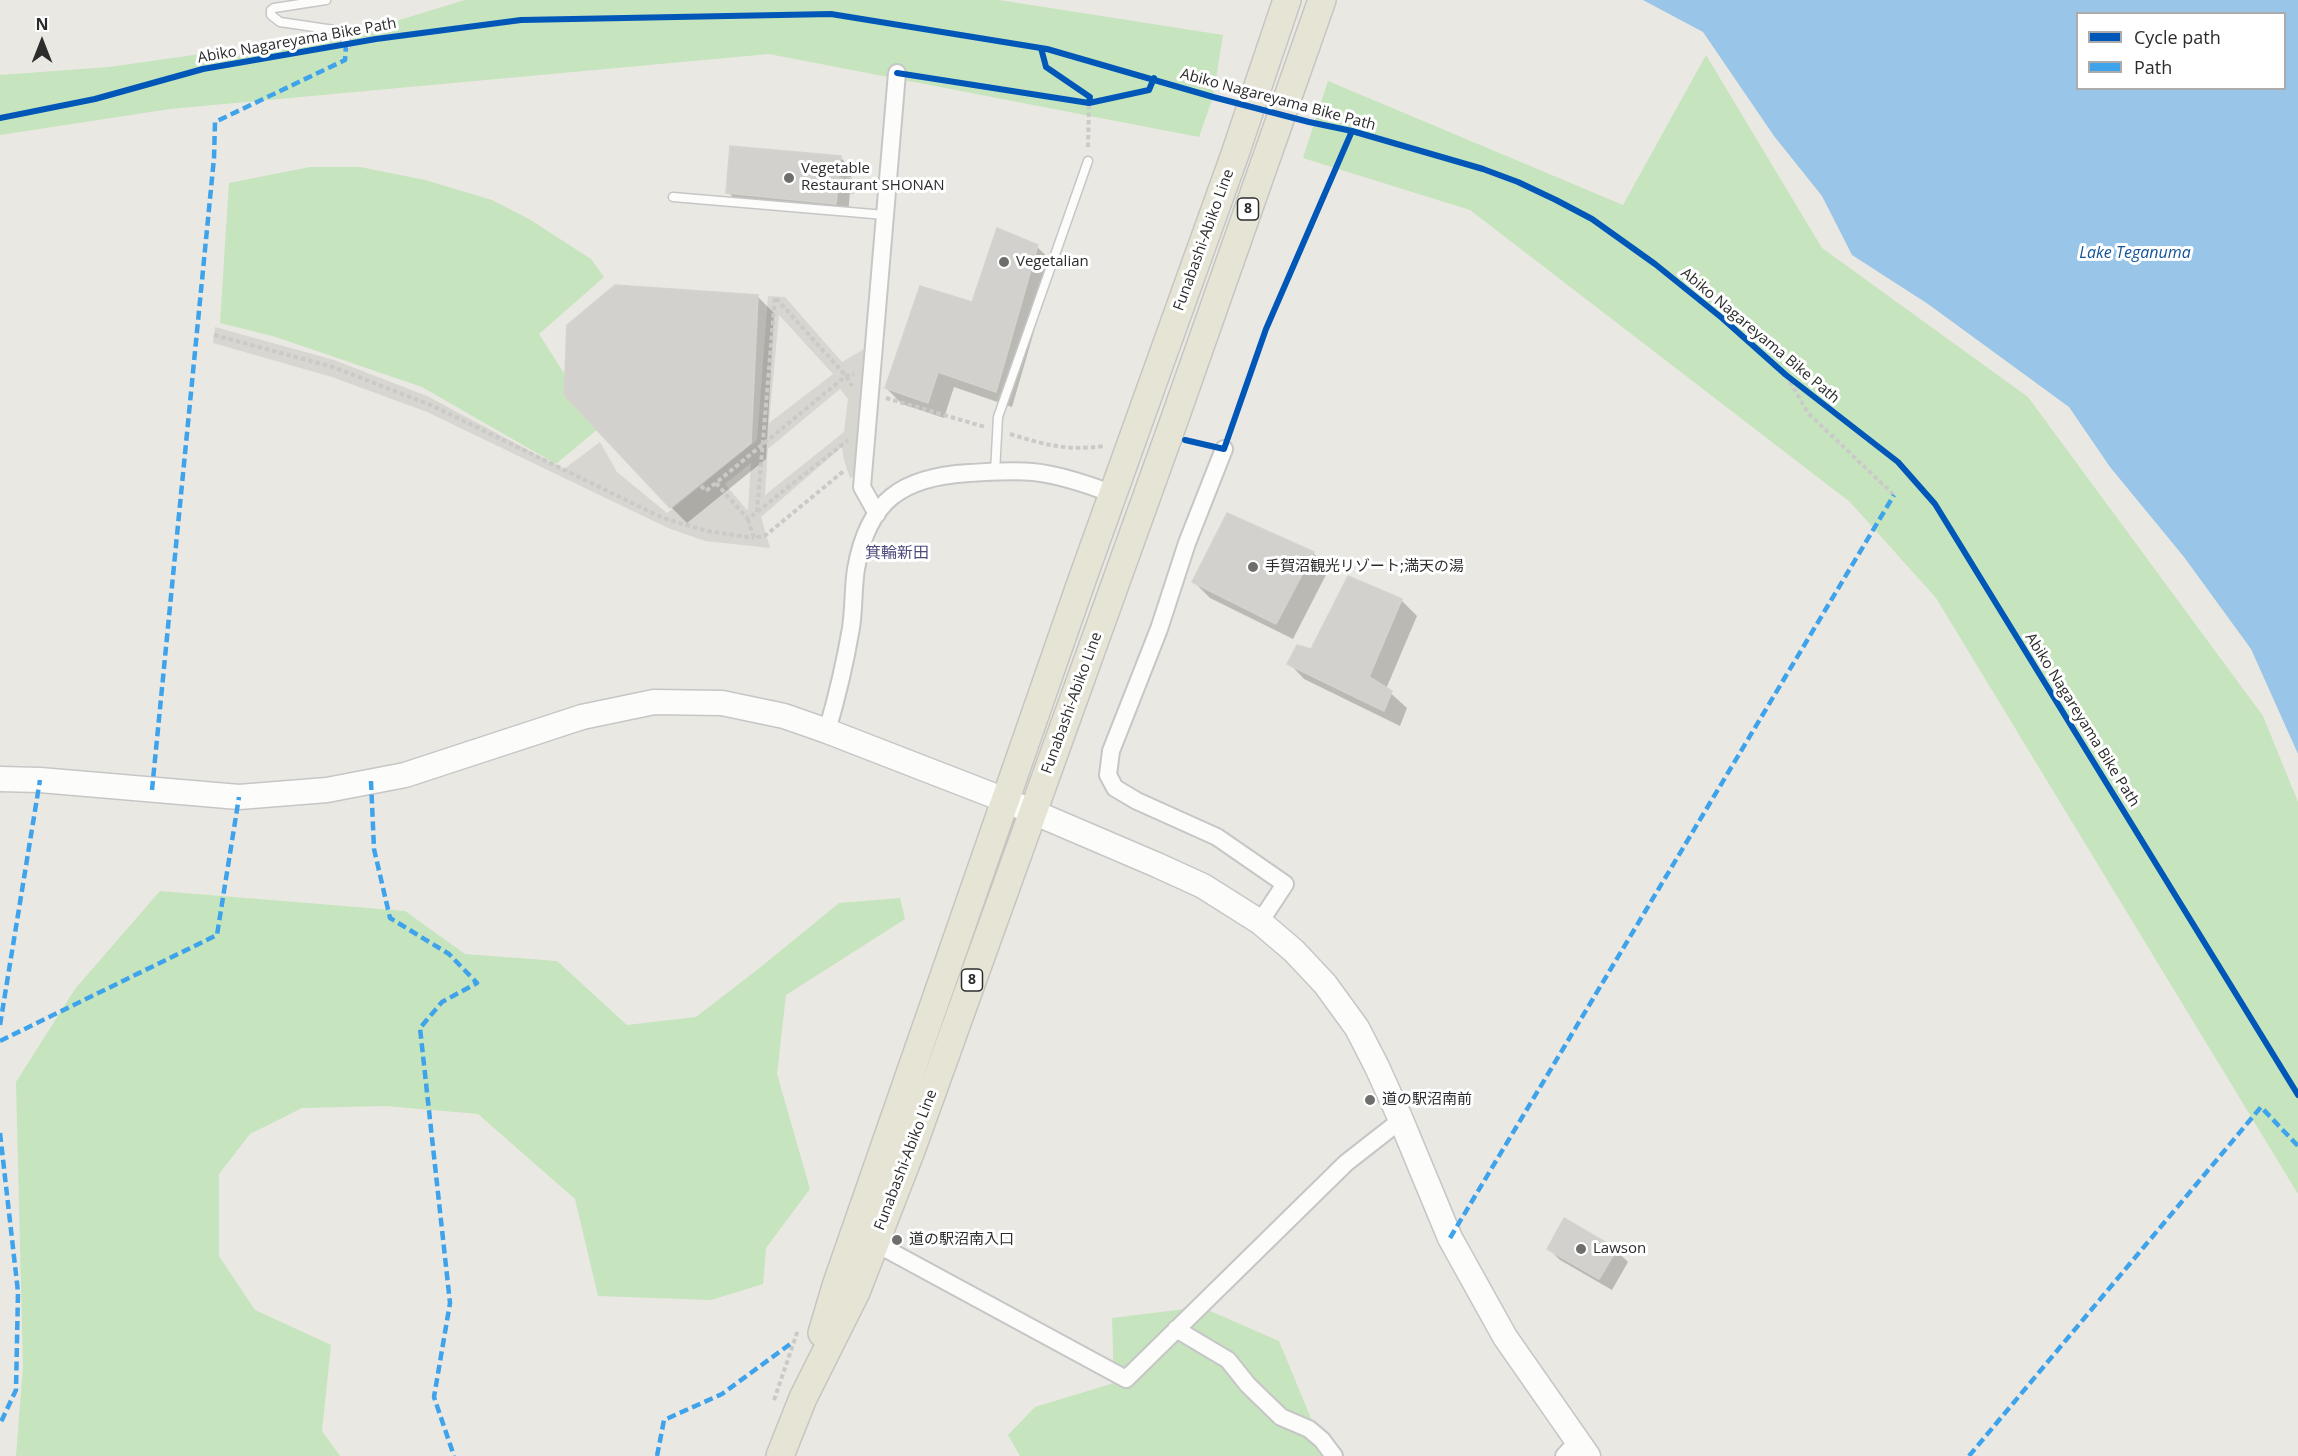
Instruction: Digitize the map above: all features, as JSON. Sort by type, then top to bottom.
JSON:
[{"type":"main road","name":"Funabashi-Abiko Line","points":[[803,1398],[836,1287],[1005,800],[1235,154],[1287,0]]},
{"type":"main road","name":"Funabashi-Abiko Line","points":[[780,1456],[803,1398],[856,1292],[912,1148],[1175,418],[1322,0]]},
{"type":"street","points":[[878,514],[862,487],[897,73]]},
{"type":"street","points":[[1224,449],[1187,543],[1159,629],[1111,751],[1108,775],[1115,788],[1137,801],[1217,837],[1285,884],[1260,922]]},
{"type":"street","points":[[827,731],[838,694],[851,627],[859,559],[866,530],[890,497],[908,485],[944,475],[995,472],[1033,472],[1078,480],[1113,494]]},
{"type":"street","points":[[0,779],[40,780],[240,796],[327,790],[405,775],[582,717],[654,702],[722,703],[784,716],[1005,800],[1203,886],[1260,922],[1294,951],[1331,993],[1357,1028],[1401,1120],[1450,1238],[1505,1337],[1576,1452]]},
{"type":"street","points":[[875,1243],[1126,1379],[1346,1163],[1401,1120]]},
{"type":"street","points":[[1176,1329],[1228,1360],[1248,1385],[1281,1417],[1309,1429],[1322,1440],[1334,1456]]},
{"type":"lane","points":[[326,0],[274,8],[271,10],[271,15],[280,22],[341,31],[345,35],[346,45]]},
{"type":"lane","points":[[995,472],[998,417],[1088,161]]},
{"type":"lane","points":[[674,197],[885,215]]},
{"type":"path","points":[[1088,161],[1089,100]]},
{"type":"path","points":[[1077,101],[1099,101]]},
{"type":"path","points":[[839,179],[851,179],[850,197],[857,197]]},
{"type":"path","points":[[757,512],[775,297],[846,376],[854,389]]},
{"type":"path","points":[[214,335],[333,367],[434,406],[663,518],[707,531],[754,538],[766,535],[847,468]]},
{"type":"path","points":[[701,486],[706,491],[846,376],[872,372]]},
{"type":"path","points":[[1786,375],[1808,413],[1894,495]]},
{"type":"path","points":[[748,519],[850,439],[849,449]]},
{"type":"path","points":[[716,483],[748,519],[754,538]]},
{"type":"green space","points":[[465,0],[999,0],[1223,35],[1213,97],[1199,137],[769,54],[170,109],[0,135],[0,75],[109,67],[363,31]]},
{"type":"green space","points":[[1706,55],[1822,248],[2028,397],[2263,716],[2298,802],[2298,1194],[1936,598],[1850,502],[1470,210],[1303,158],[1328,81],[1623,205]]},
{"type":"green space","points":[[310,167],[360,167],[425,180],[492,200],[529,219],[591,259],[604,277],[539,334],[599,428],[556,464],[422,387],[276,337],[220,323],[229,183]]},
{"type":"green space","points":[[160,891],[405,911],[465,954],[557,961],[627,1025],[696,1017],[839,903],[900,898],[905,919],[786,995],[777,1074],[810,1189],[766,1248],[763,1284],[711,1300],[598,1296],[575,1199],[478,1114],[386,1106],[302,1108],[250,1134],[219,1174],[219,1256],[255,1310],[331,1345],[322,1431],[340,1456],[16,1456],[23,1366],[16,1082],[75,989]]},
{"type":"green space","points":[[1201,1307],[1279,1341],[1310,1416],[1321,1456],[1020,1456],[1008,1435],[1035,1407],[1114,1383],[1112,1318]]},
{"type":"shaded area","points":[[768,296],[785,297],[842,362],[864,349],[854,476],[850,478],[842,447],[761,517],[770,548],[705,541],[668,528],[427,412],[332,377],[213,343],[215,327],[334,360],[427,396],[564,469],[600,442],[617,472],[667,513],[757,440]],"holes":[[[779,315],[833,374],[769,423]],[[840,389],[848,399],[844,432],[765,495],[768,449]],[[751,463],[747,510],[725,484]]]},
{"type":"water","name":"Lake Teganuma","points":[[1643,0],[2298,0],[2298,754],[2251,649],[2184,557],[2110,467],[2069,407],[1928,304],[1852,255],[1822,196],[1774,136],[1703,32]]},
{"type":"building","points":[[730,146],[841,156],[836,204],[726,193]]},
{"type":"building","points":[[997,228],[1038,245],[996,392],[938,372],[928,403],[885,388],[920,286],[972,302]]},
{"type":"building","points":[[615,285],[758,295],[751,443],[670,508],[564,395],[567,325]]},
{"type":"building","name":"手賀沼観光リゾート;満天の湯","points":[[1227,513],[1314,552],[1276,624],[1192,582]]},
{"type":"building","points":[[1348,576],[1402,599],[1369,677],[1392,691],[1384,711],[1287,664],[1297,645],[1311,649]]},
{"type":"building","points":[[1564,1218],[1617,1249],[1599,1279],[1547,1249]]},
{"type":"marked path","points":[[152,790],[214,158],[215,122],[345,60],[346,45]]},
{"type":"marked path","points":[[1450,1238],[1894,495]]},
{"type":"marked path","points":[[0,1025],[40,780]]},
{"type":"marked path","points":[[371,781],[374,849],[390,918],[449,954],[477,983],[442,1002],[420,1028],[450,1303],[434,1397],[454,1456]]},
{"type":"marked path","points":[[0,1041],[217,935],[239,797]]},
{"type":"marked path","points":[[1969,1456],[2261,1107],[2298,1146]]},
{"type":"marked path","points":[[0,1133],[18,1292],[16,1390],[0,1424]]},
{"type":"marked path","points":[[657,1456],[664,1420],[722,1394],[793,1342]]},
{"type":"cycle path","name":"Abiko Nagareyama Bike Path","points":[[0,118],[95,99],[203,69],[376,39],[521,20],[831,14],[1047,49],[1213,97],[1352,131],[1483,169],[1518,182],[1592,219],[1655,264],[1722,318],[1786,375],[1898,462],[1935,504],[2298,1095]]},
{"type":"cycle path","points":[[1041,48],[1046,67],[1090,97],[1089,103]]},
{"type":"cycle path","points":[[897,73],[1089,103],[1149,90],[1154,78]]},
{"type":"cycle path","name":"Abiko Nagareyama Bike Path","points":[[1185,440],[1224,449],[1266,329],[1352,131]]},
{"type":"place","name":"Vegetable Restaurant SHONAN","points":[[789,178]]},
{"type":"place","name":"Vegetalian","points":[[1004,262]]},
{"type":"place","name":"手賀沼観光リゾート;満天の湯","points":[[1253,567]]},
{"type":"place","name":"道の駅沼南前","points":[[1370,1100]]},
{"type":"place","name":"道の駅沼南入口","points":[[897,1240]]},
{"type":"place","name":"Lawson","points":[[1581,1249]]},
{"type":"district","name":"箕輪新田","points":[[897,553]]}]
